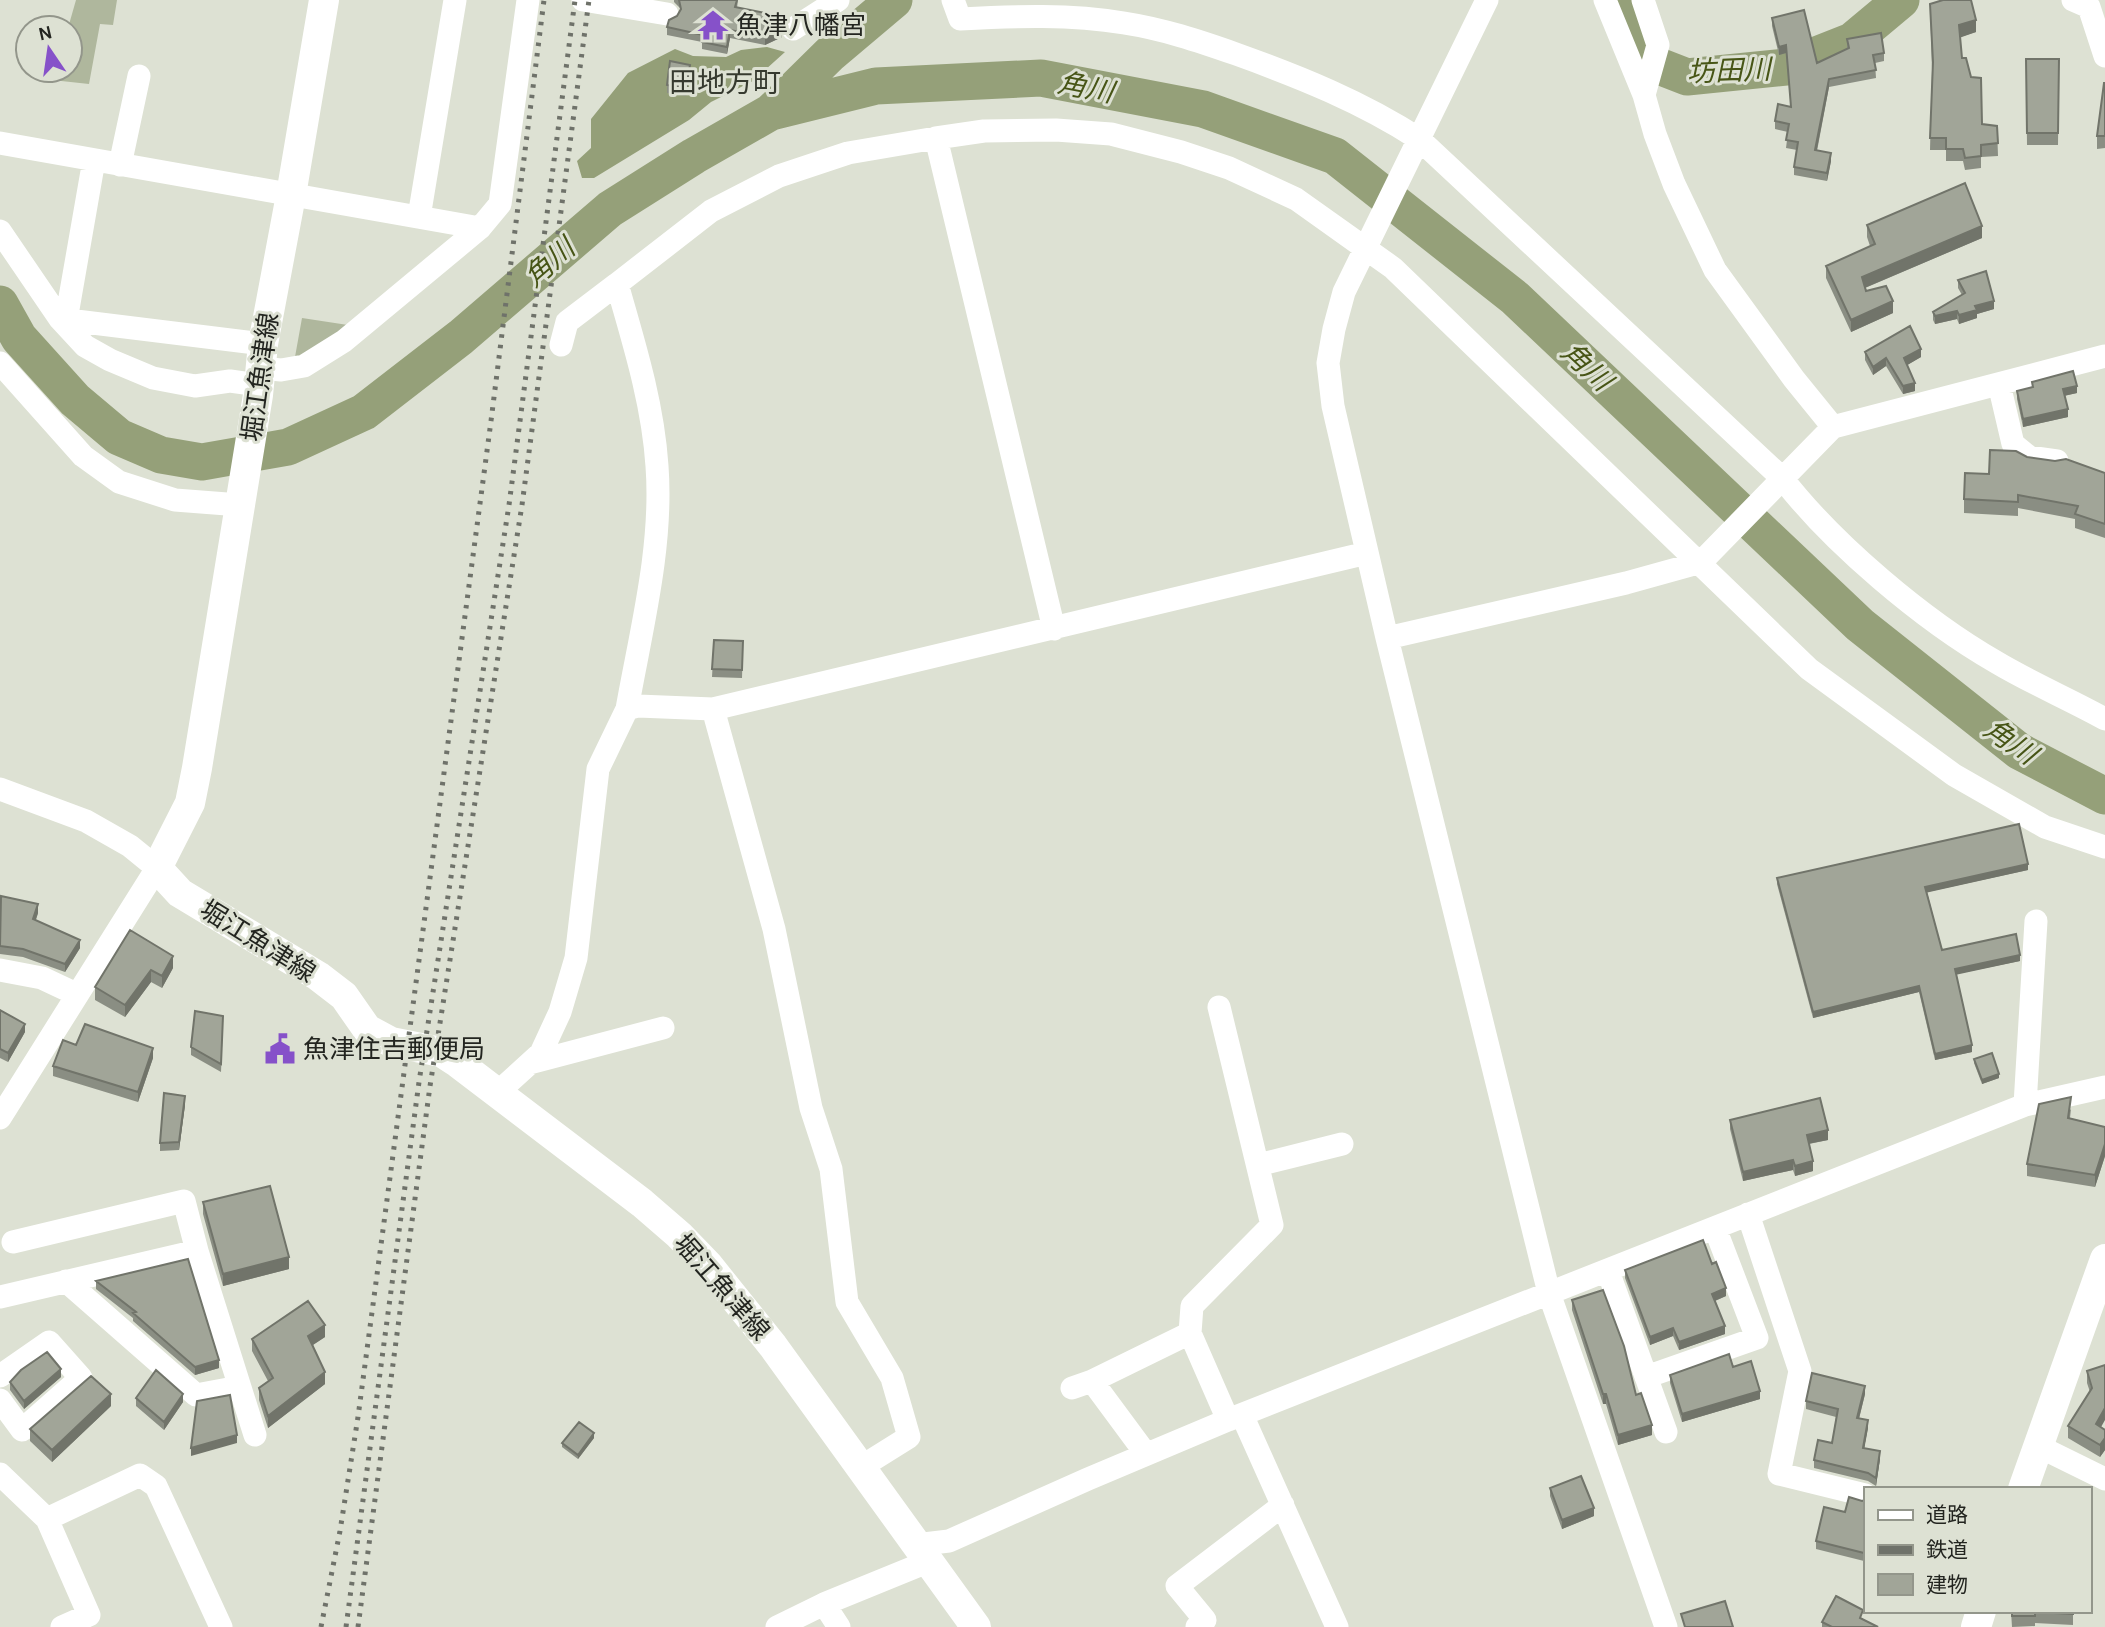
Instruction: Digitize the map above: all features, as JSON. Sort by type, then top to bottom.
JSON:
[{"type":"main road","name":"堀江魚津線","points":[[324,0],[260,373],[197,768],[190,803],[157,869],[180,892],[344,996],[367,1029],[391,1042],[441,1052],[642,1203],[679,1235],[708,1265],[773,1346],[976,1627]]},
{"type":"main road","points":[[2024,1487],[2105,1259]]},
{"type":"street","points":[[419,217],[455,0]]},
{"type":"street","points":[[0,231],[60,319],[86,346],[110,360],[153,378],[195,386],[304,366],[334,348],[480,228],[500,204],[528,0]]},
{"type":"street","points":[[583,0],[667,14]]},
{"type":"street","points":[[793,29],[838,0]]},
{"type":"street","points":[[953,0],[960,19],[1045,16],[1123,22],[1182,35],[1334,92],[1389,120],[1417,142],[1780,480],[1804,507],[1878,575],[1942,625],[1996,662],[2105,719]]},
{"type":"street","points":[[1487,0],[1344,292],[1328,363],[1333,405],[1387,638],[1549,1293],[1666,1627]]},
{"type":"street","points":[[1605,0],[1644,95],[1654,134],[1674,184],[1715,270],[1794,379],[1833,427]]},
{"type":"street","points":[[1643,0],[1658,45],[1644,95]]},
{"type":"street","points":[[2073,0],[2088,7],[2105,56]]},
{"type":"street","points":[[120,164],[139,76]]},
{"type":"street","points":[[561,345],[567,323],[711,211],[779,176],[848,153],[984,131],[1056,130],[1111,134],[1229,168],[1296,198],[1368,244],[1703,559],[1810,669],[1954,775],[2045,827],[2105,848]]},
{"type":"street","points":[[936,138],[1054,629]]},
{"type":"street","points":[[0,143],[480,228]]},
{"type":"street","points":[[60,319],[68,309],[94,160]]},
{"type":"street","points":[[497,1093],[541,1053],[560,1012],[576,958],[598,769],[626,709],[656,546],[657,466],[643,378],[617,284]]},
{"type":"street","points":[[60,319],[260,373]]},
{"type":"street","points":[[1387,638],[1626,583],[1703,559],[1833,427],[2105,356]]},
{"type":"street","points":[[0,363],[83,456],[119,482],[175,500],[242,493]]},
{"type":"street","points":[[1999,384],[2013,443],[2029,457],[2057,461]]},
{"type":"street","points":[[626,709],[638,706],[713,709],[1367,553]]},
{"type":"street","points":[[713,709],[774,929],[811,1108],[831,1168],[847,1301],[892,1378],[909,1437],[861,1467]]},
{"type":"street","points":[[0,789],[86,821],[130,846],[157,869],[0,1118]]},
{"type":"street","points":[[2025,1105],[2036,920]]},
{"type":"street","points":[[0,970],[42,978],[76,994]]},
{"type":"street","points":[[1219,1007],[1272,1225],[1192,1306],[1189,1333],[1283,1505],[1338,1627]]},
{"type":"street","points":[[530,1063],[663,1028]]},
{"type":"street","points":[[777,1627],[921,1553],[1146,1454],[2025,1105],[2105,1087]]},
{"type":"street","points":[[1258,1165],[1342,1144]]},
{"type":"street","points":[[13,1242],[184,1201],[255,1435]]},
{"type":"street","points":[[1748,1214],[1800,1371],[1779,1474],[1864,1495]]},
{"type":"street","points":[[1646,1377],[1757,1338],[1715,1228]]},
{"type":"street","points":[[0,1297],[197,1251]]},
{"type":"street","points":[[1608,1270],[1666,1432]]},
{"type":"street","points":[[66,1282],[196,1395],[239,1387]]},
{"type":"street","points":[[1146,1454],[1082,1385],[1189,1333]]},
{"type":"street","points":[[0,1376],[48,1342],[81,1378],[22,1430],[0,1400]]},
{"type":"street","points":[[2038,1446],[2105,1479]]},
{"type":"street","points":[[0,1474],[47,1519],[91,1621],[62,1627]]},
{"type":"street","points":[[47,1519],[140,1475],[156,1486],[221,1627]]},
{"type":"street","points":[[1198,1627],[1205,1620],[1177,1586],[1283,1505]]},
{"type":"street","points":[[824,1604],[839,1627]]},
{"type":"green space","points":[[76,0],[117,0],[113,25],[100,24],[89,84],[84,83],[84,14],[72,14]]},
{"type":"green space","points":[[767,47],[785,52],[753,81],[711,102],[689,120],[594,178],[582,178],[577,161],[591,148],[591,119],[628,73],[675,49],[693,56],[726,57],[741,50]]},
{"type":"green space","points":[[302,318],[361,327],[293,368]]},
{"type":"building","name":"魚津八幡宮","points":[[679,0],[737,0],[735,7],[780,16],[782,29],[765,37],[730,30],[727,47],[702,42],[703,35],[667,27],[669,20],[677,16],[681,9]]},
{"type":"building","points":[[1943,0],[1971,0],[1976,20],[1959,25],[1962,58],[1966,58],[1971,77],[1981,78],[1982,124],[1997,126],[1998,143],[1981,145],[1981,156],[1965,158],[1963,149],[1946,149],[1946,138],[1930,138],[1933,62],[1930,4]]},
{"type":"building","points":[[1804,10],[1817,63],[1849,48],[1847,39],[1881,33],[1884,53],[1873,55],[1876,70],[1829,79],[1815,150],[1831,153],[1827,173],[1794,167],[1798,142],[1786,140],[1789,124],[1775,121],[1778,104],[1791,107],[1786,45],[1779,47],[1772,18]]},
{"type":"building","points":[[2026,59],[2059,59],[2058,133],[2027,133]]},
{"type":"building","points":[[670,61],[690,65],[686,88],[667,85]]},
{"type":"building","points":[[2104,83],[2105,136],[2097,136]]},
{"type":"building","points":[[1965,183],[1982,226],[1862,277],[1866,291],[1886,286],[1893,301],[1851,320],[1826,266],[1875,244],[1867,225]]},
{"type":"building","points":[[1986,271],[1994,301],[1975,306],[1977,310],[1959,315],[1957,311],[1935,316],[1933,312],[1965,293],[1958,280]]},
{"type":"building","points":[[1910,326],[1921,349],[1904,358],[1915,383],[1903,386],[1886,358],[1873,367],[1865,352]]},
{"type":"building","points":[[2073,371],[2077,386],[2063,389],[2068,409],[2023,419],[2017,391],[2033,387],[2032,382]]},
{"type":"building","points":[[1990,450],[2016,451],[2027,457],[2055,461],[2066,459],[2105,473],[2105,524],[2075,514],[2078,506],[2018,495],[2018,502],[1964,499],[1965,473],[1989,474]]},
{"type":"building","points":[[714,640],[743,641],[742,670],[712,669]]},
{"type":"building","points":[[2019,824],[2028,864],[1925,887],[1942,950],[2016,934],[2020,955],[1955,969],[1972,1045],[1935,1054],[1919,986],[1813,1012],[1777,878]]},
{"type":"building","points":[[1,896],[38,904],[33,919],[80,940],[65,964],[23,949],[0,946]]},
{"type":"building","points":[[130,930],[173,956],[162,976],[151,970],[125,1005],[95,987]]},
{"type":"building","points":[[0,1010],[25,1024],[8,1053],[0,1049]]},
{"type":"building","points":[[195,1011],[223,1016],[221,1064],[191,1047]]},
{"type":"building","points":[[85,1024],[153,1048],[138,1092],[53,1066],[63,1040],[76,1045]]},
{"type":"building","points":[[1992,1053],[1999,1074],[1982,1080],[1974,1059]]},
{"type":"building","points":[[164,1093],[185,1096],[179,1142],[160,1143]]},
{"type":"building","points":[[2071,1097],[2068,1118],[2105,1127],[2105,1144],[2095,1175],[2027,1164],[2039,1104]]},
{"type":"building","points":[[1820,1098],[1828,1130],[1807,1135],[1813,1161],[1795,1166],[1793,1160],[1743,1172],[1730,1120]]},
{"type":"building","points":[[270,1186],[289,1257],[223,1274],[203,1202]]},
{"type":"building","points":[[1703,1240],[1712,1264],[1716,1262],[1726,1288],[1712,1294],[1725,1326],[1679,1342],[1673,1328],[1650,1337],[1625,1270]]},
{"type":"building","points":[[188,1259],[219,1360],[195,1367],[133,1313],[136,1312],[96,1281]]},
{"type":"building","points":[[1603,1290],[1624,1346],[1636,1395],[1641,1393],[1652,1425],[1618,1435],[1572,1300]]},
{"type":"building","points":[[308,1301],[325,1325],[308,1336],[325,1372],[268,1416],[259,1388],[273,1378],[252,1339]]},
{"type":"building","points":[[47,1352],[61,1369],[24,1401],[10,1382],[21,1370]]},
{"type":"building","points":[[1729,1354],[1733,1367],[1751,1361],[1760,1391],[1682,1414],[1670,1375]]},
{"type":"building","points":[[2105,1365],[2105,1408],[2096,1424],[2105,1430],[2105,1438],[2100,1445],[2068,1426],[2092,1388],[2087,1371]]},
{"type":"building","points":[[156,1370],[183,1394],[164,1422],[136,1398]]},
{"type":"building","points":[[1812,1373],[1865,1386],[1857,1418],[1868,1420],[1863,1448],[1880,1451],[1876,1478],[1868,1473],[1814,1460],[1818,1440],[1832,1443],[1838,1409],[1806,1401]]},
{"type":"building","points":[[91,1376],[111,1394],[52,1450],[30,1429]]},
{"type":"building","points":[[230,1395],[237,1435],[191,1448],[197,1401]]},
{"type":"building","points":[[579,1422],[594,1433],[578,1455],[562,1443]]},
{"type":"building","points":[[1581,1476],[1594,1508],[1562,1520],[1550,1488]]},
{"type":"building","points":[[1849,1497],[1864,1500],[1864,1553],[1816,1541],[1824,1507],[1845,1512]]},
{"type":"building","points":[[1836,1596],[1863,1610],[1860,1618],[1878,1627],[1832,1627],[1822,1622]]},
{"type":"building","points":[[1725,1601],[1733,1627],[1685,1627],[1681,1614]]},
{"type":"building","points":[[2012,1613],[2035,1613],[2035,1616],[2012,1616]]},
{"type":"waterway","name":"坊田川","points":[[772,111],[830,54],[894,0]]},
{"type":"waterway","name":"坊田川","points":[[1621,0],[1637,41],[1651,63],[1687,77],[1786,67],[1852,41],[1901,0]]},
{"type":"waterway","name":"角川","points":[[0,304],[19,338],[75,400],[119,437],[161,455],[202,462],[288,447],[364,412],[461,337],[610,209],[771,112],[876,86],[1041,78],[1203,109],[1335,156],[1515,298],[1860,625],[2019,751],[2105,796]]},
{"type":"railway","points":[[321,1627],[358,1417],[491,421],[544,0]]},
{"type":"railway","points":[[346,1627],[419,1082],[509,505],[575,0]]},
{"type":"railway","points":[[358,1627],[430,1086],[522,505],[589,0]]},
{"type":"place","name":"魚津八幡宮","points":[[713,25]]},
{"type":"place","name":"魚津住吉郵便局","points":[[280,1049]]},
{"type":"district","name":"田地方町","points":[[725,82]]}]
